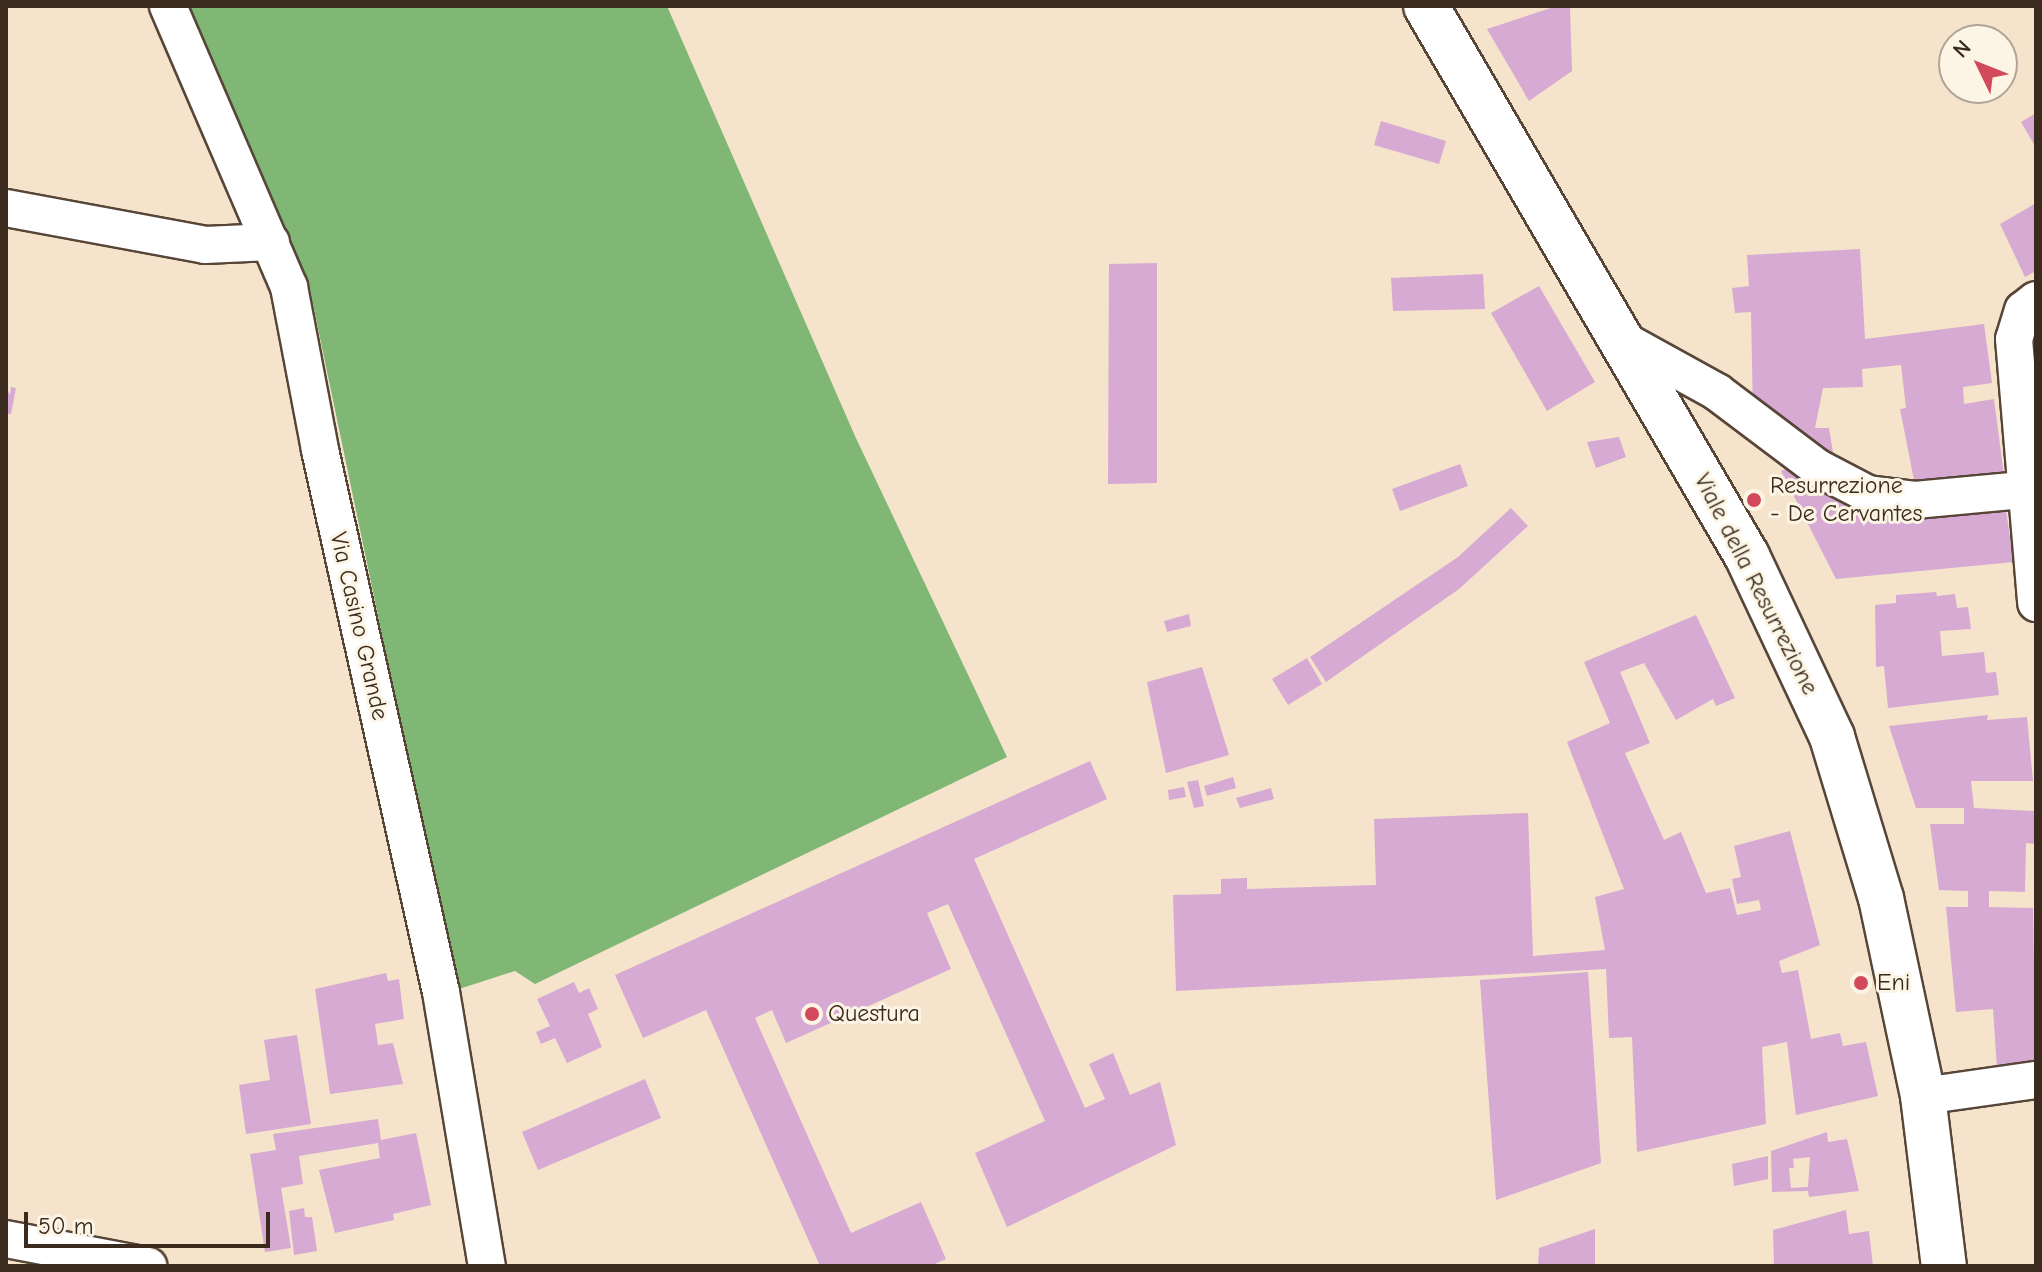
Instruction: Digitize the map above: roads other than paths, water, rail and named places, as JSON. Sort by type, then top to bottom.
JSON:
[{"type":"street","name":"Via Casino Grande","points":[[168,6],[289,287],[320,450],[441,992],[487,1266]]},
{"type":"street","name":"Viale della Resurrezione","points":[[1426,6],[1747,556],[1832,737],[1881,898],[1923,1096],[1944,1266]]},
{"type":"street","points":[[6,208],[205,245],[271,242]]},
{"type":"street","points":[[2036,300],[2023,310],[2014,339],[2023,490],[2036,603]]},
{"type":"street","points":[[1621,339],[1717,392],[1818,468],[1868,494],[1915,500],[2023,490]]},
{"type":"street","points":[[1923,1096],[2036,1080]]},
{"type":"street","points":[[6,1239],[148,1266]]},
{"type":"place","name":"Resurrezione - De Cervantes","points":[[1754,500]]},
{"type":"place","name":"Eni","points":[[1861,983]]},
{"type":"place","name":"Questura","points":[[812,1014]]}]
